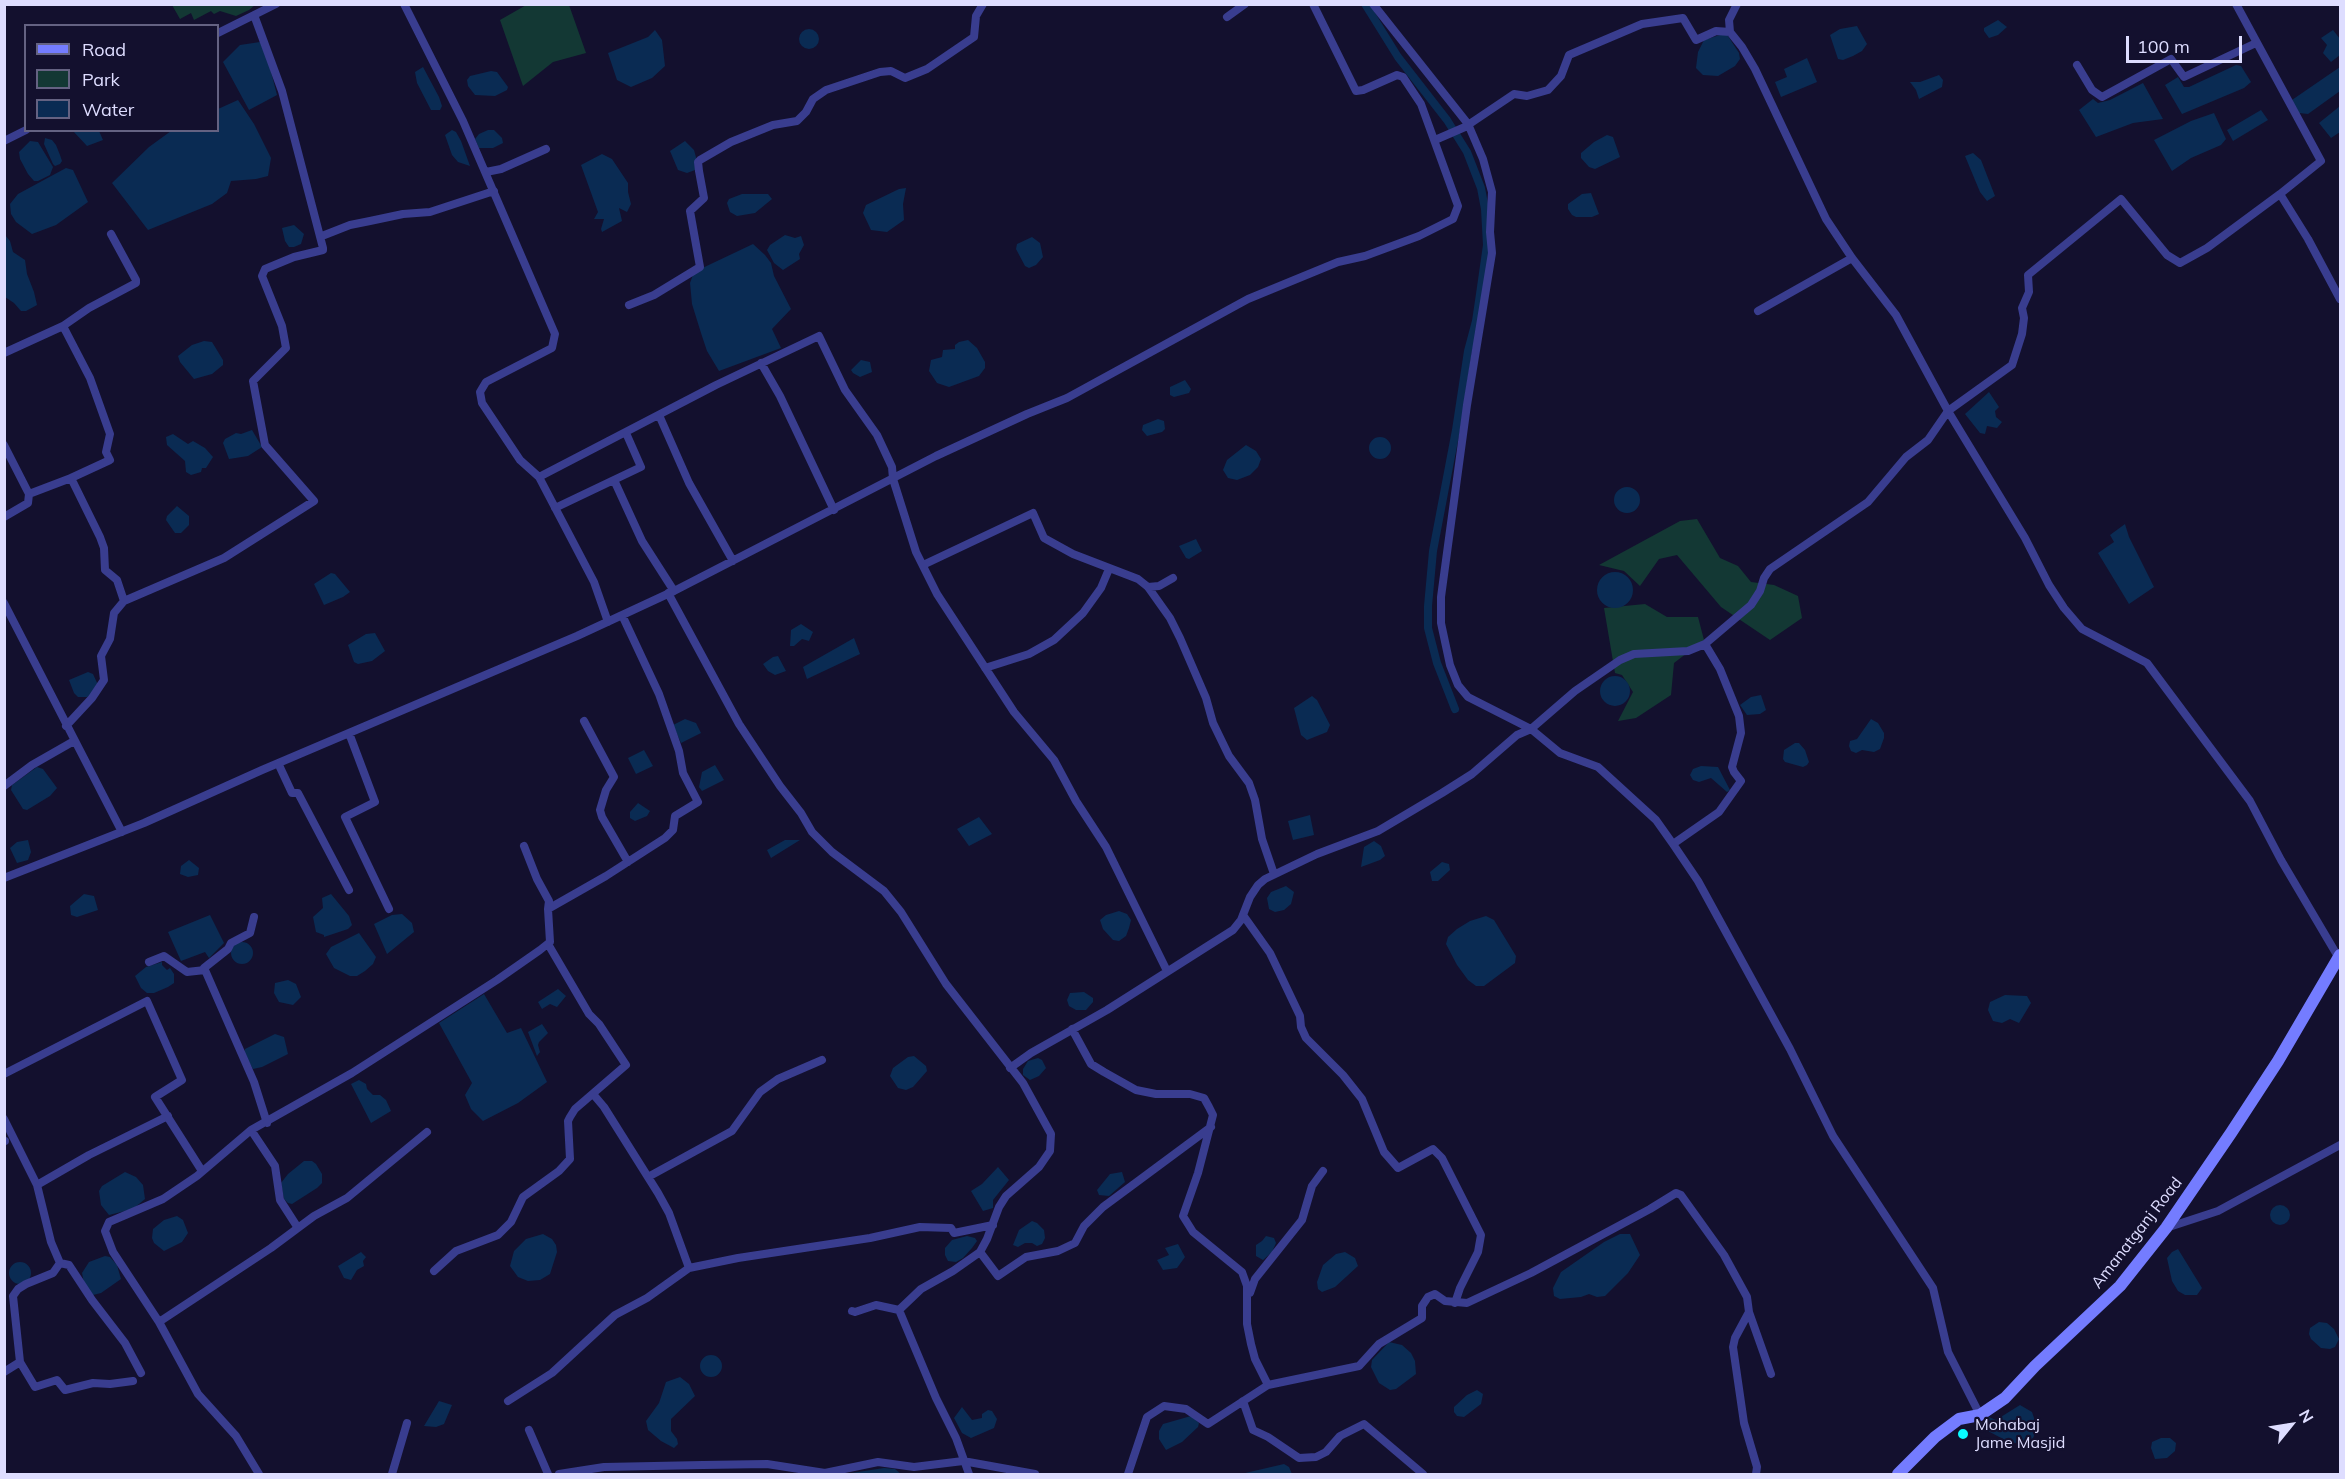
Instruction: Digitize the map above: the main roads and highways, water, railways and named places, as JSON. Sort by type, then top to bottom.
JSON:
[{"type":"main road","name":"Amanatganj Road","points":[[1898,1474],[1935,1437],[1959,1419],[1980,1415],[2005,1398],[2120,1286],[2166,1228],[2260,1088],[2340,957]]},
{"type":"water","points":[[1998,20],[2007,27],[1998,35],[1989,38],[1984,28]]},
{"type":"water","points":[[1857,26],[1867,44],[1862,51],[1853,56],[1843,60],[1838,59],[1830,35],[1840,29]]},
{"type":"water","points":[[809,29],[816,32],[819,39],[816,46],[809,49],[802,46],[799,39],[802,32]]},
{"type":"water","points":[[655,30],[662,40],[665,66],[652,78],[631,87],[617,80],[608,53],[648,37]]},
{"type":"water","points":[[2333,30],[2340,39],[2340,55],[2331,62],[2323,53],[2327,45],[2321,38]]},
{"type":"water","points":[[1726,33],[1739,53],[1740,59],[1735,66],[1718,76],[1703,75],[1696,68],[1698,52],[1704,40]]},
{"type":"water","points":[[260,42],[269,64],[277,95],[249,110],[223,62],[240,45]]},
{"type":"water","points":[[1807,58],[1817,82],[1781,97],[1775,82],[1787,77],[1784,69]]},
{"type":"water","points":[[2236,65],[2241,66],[2251,82],[2244,88],[2182,114],[2165,85],[2178,77],[2184,87],[2189,87]]},
{"type":"water","points":[[423,67],[439,97],[442,106],[440,110],[431,110],[417,83],[415,72]]},
{"type":"water","points":[[2340,67],[2340,91],[2308,114],[2299,113],[2289,102]]},
{"type":"water","points":[[491,71],[497,72],[508,87],[507,90],[495,96],[475,95],[468,86],[467,80],[470,76]]},
{"type":"water","points":[[1939,75],[1943,80],[1942,87],[1919,99],[1910,82],[1920,82]]},
{"type":"water","points":[[2143,83],[2163,119],[2133,123],[2096,137],[2079,110],[2093,99],[2098,103],[2110,100]]},
{"type":"water","points":[[238,100],[254,124],[271,158],[268,176],[231,181],[227,193],[212,204],[148,230],[112,183],[149,147],[170,132],[219,132],[219,109]]},
{"type":"water","points":[[2340,106],[2340,132],[2331,138],[2319,123]]},
{"type":"water","points":[[2261,110],[2268,120],[2233,141],[2227,130]]},
{"type":"water","points":[[2214,113],[2226,139],[2221,145],[2191,158],[2172,171],[2154,140],[2191,121]]},
{"type":"water","points":[[452,130],[456,132],[461,141],[470,166],[458,162],[452,155],[445,135]]},
{"type":"water","points":[[494,130],[502,138],[503,143],[493,148],[479,148],[475,139],[479,134]]},
{"type":"water","points":[[74,132],[99,132],[103,140],[87,146]]},
{"type":"water","points":[[1607,135],[1613,137],[1620,157],[1595,169],[1589,167],[1581,158],[1581,153]]},
{"type":"water","points":[[45,138],[52,140],[56,145],[62,161],[60,164],[55,166],[53,164],[44,144]]},
{"type":"water","points":[[30,141],[38,142],[53,167],[50,175],[38,181],[34,181],[28,174],[20,159],[19,152]]},
{"type":"water","points":[[685,141],[694,150],[697,161],[695,170],[687,173],[678,170],[670,151]]},
{"type":"water","points":[[1973,153],[1981,160],[1995,196],[1987,201],[1980,192],[1965,156]]},
{"type":"water","points":[[602,154],[612,159],[628,183],[631,204],[627,212],[619,208],[622,221],[602,232],[604,219],[594,219],[598,212],[581,165]]},
{"type":"water","points":[[66,168],[73,170],[88,202],[56,225],[32,234],[16,222],[11,214],[10,204],[18,194]]},
{"type":"water","points":[[906,188],[903,204],[904,220],[887,232],[871,230],[863,213],[866,205],[899,189]]},
{"type":"water","points":[[1591,193],[1599,214],[1592,217],[1572,215],[1568,204],[1582,194]]},
{"type":"water","points":[[742,194],[768,194],[772,199],[755,213],[737,216],[730,212],[727,203],[729,199]]},
{"type":"water","points":[[294,225],[304,234],[301,244],[289,247],[282,228]]},
{"type":"water","points":[[5,235],[10,241],[13,252],[25,260],[27,274],[34,292],[37,305],[26,311],[21,311],[5,297]]},
{"type":"water","points":[[785,235],[795,238],[801,236],[804,245],[799,254],[800,259],[783,270],[774,263],[767,250],[770,245]]},
{"type":"water","points":[[1032,237],[1040,243],[1043,257],[1036,265],[1029,268],[1025,266],[1016,249],[1017,244]]},
{"type":"water","points":[[753,244],[771,263],[774,276],[791,309],[772,329],[781,348],[719,371],[707,351],[701,333],[692,304],[690,283],[694,272]]},
{"type":"water","points":[[968,340],[977,348],[985,362],[985,368],[979,376],[949,387],[937,383],[929,371],[931,360],[942,357],[943,350],[955,349],[955,345],[959,342]]},
{"type":"water","points":[[204,341],[212,342],[223,360],[223,365],[212,374],[194,379],[178,356],[192,345]]},
{"type":"water","points":[[861,360],[870,362],[872,372],[860,377],[851,370]]},
{"type":"water","points":[[1185,380],[1191,389],[1189,393],[1174,397],[1170,395],[1170,387]]},
{"type":"water","points":[[1989,392],[1999,407],[1995,411],[1996,417],[2002,422],[1997,428],[1987,426],[1985,434],[1980,433],[1965,414]]},
{"type":"water","points":[[1158,419],[1164,421],[1165,429],[1147,436],[1142,430],[1143,425]]},
{"type":"water","points":[[252,430],[262,447],[248,456],[229,459],[223,443],[225,439],[236,433],[241,434]]},
{"type":"water","points":[[173,434],[188,444],[193,441],[205,448],[213,457],[206,468],[191,475],[186,472],[185,461],[167,445],[166,437]]},
{"type":"water","points":[[1376,437],[1384,437],[1391,444],[1391,452],[1384,459],[1376,459],[1369,452],[1369,444]]},
{"type":"water","points":[[1246,445],[1256,451],[1261,459],[1258,467],[1250,475],[1237,480],[1228,478],[1223,470],[1227,460]]},
{"type":"water","points":[[1627,487],[1637,490],[1640,500],[1637,510],[1627,513],[1617,510],[1614,500],[1617,490]]},
{"type":"water","points":[[177,506],[189,516],[189,525],[181,533],[175,533],[166,520]]},
{"type":"water","points":[[2125,524],[2129,537],[2154,587],[2129,604],[2098,553],[2114,542],[2110,535]]},
{"type":"water","points":[[1196,539],[1202,551],[1189,559],[1186,558],[1179,546]]},
{"type":"water","points":[[1615,572],[1628,577],[1633,590],[1628,603],[1615,608],[1602,603],[1597,590],[1602,577]]},
{"type":"water","points":[[331,573],[335,574],[350,592],[324,605],[314,584]]},
{"type":"water","points":[[801,624],[813,632],[809,641],[802,639],[794,646],[790,646],[791,630]]},
{"type":"water","points":[[375,633],[385,651],[372,661],[358,664],[354,662],[348,645],[366,634]]},
{"type":"water","points":[[854,638],[860,654],[807,679],[803,667]]},
{"type":"water","points":[[778,656],[786,671],[775,675],[763,664]]},
{"type":"water","points":[[88,672],[93,674],[98,685],[91,695],[78,697],[69,680]]},
{"type":"water","points":[[1615,676],[1626,680],[1630,691],[1626,702],[1615,706],[1604,702],[1600,691],[1604,680]]},
{"type":"water","points":[[1761,695],[1766,710],[1760,714],[1747,715],[1740,705],[1751,697]]},
{"type":"water","points":[[1312,696],[1317,700],[1330,725],[1327,732],[1307,740],[1301,735],[1294,708]]},
{"type":"water","points":[[685,719],[696,723],[701,733],[681,743],[673,725]]},
{"type":"water","points":[[1871,719],[1878,723],[1884,733],[1880,749],[1874,752],[1851,751],[1850,741],[1857,739]]},
{"type":"water","points":[[1799,743],[1805,750],[1809,762],[1803,767],[1785,762],[1783,759],[1784,750]]},
{"type":"water","points":[[644,750],[653,766],[636,774],[628,758]]},
{"type":"water","points":[[715,765],[724,780],[702,791],[699,787],[702,772]]},
{"type":"water","points":[[1701,766],[1718,767],[1730,790],[1727,792],[1711,778],[1699,782],[1693,780],[1690,775],[1693,769]]},
{"type":"water","points":[[37,767],[43,769],[57,788],[50,796],[27,810],[23,809],[11,790],[12,785]]},
{"type":"water","points":[[638,803],[650,811],[647,816],[635,821],[630,818],[630,812]]},
{"type":"water","points":[[1310,815],[1314,835],[1293,840],[1288,821]]},
{"type":"water","points":[[979,817],[992,834],[969,846],[957,829]]},
{"type":"water","points":[[28,840],[31,852],[28,860],[17,863],[10,848],[17,842]]},
{"type":"water","points":[[785,840],[800,840],[771,858],[767,850]]},
{"type":"water","points":[[1374,841],[1381,846],[1385,856],[1361,867],[1364,847]]},
{"type":"water","points":[[189,860],[199,868],[198,875],[188,877],[180,874],[181,866]]},
{"type":"water","points":[[1442,862],[1449,864],[1450,870],[1438,881],[1432,881],[1430,872]]},
{"type":"water","points":[[1286,886],[1294,892],[1291,904],[1284,910],[1275,912],[1269,909],[1267,898],[1271,892]]},
{"type":"water","points":[[84,894],[94,896],[98,910],[77,917],[71,915],[70,906]]},
{"type":"water","points":[[331,894],[349,916],[352,925],[348,929],[324,937],[316,932],[313,917],[323,908],[322,898]]},
{"type":"water","points":[[1119,911],[1127,914],[1131,920],[1126,936],[1119,941],[1113,940],[1103,929],[1100,920],[1106,915]]},
{"type":"water","points":[[402,914],[412,923],[414,932],[387,954],[374,924],[392,915]]},
{"type":"water","points":[[210,915],[224,943],[209,958],[205,952],[181,961],[168,932]]},
{"type":"water","points":[[1486,916],[1494,920],[1516,956],[1515,963],[1484,986],[1476,986],[1468,980],[1457,965],[1446,944],[1448,937],[1457,929],[1470,921]]},
{"type":"water","points":[[359,933],[376,957],[373,964],[365,971],[357,976],[350,976],[334,968],[326,954],[331,947]]},
{"type":"water","points":[[238,942],[246,942],[253,949],[253,957],[246,964],[238,964],[231,957],[231,949]]},
{"type":"water","points":[[162,962],[167,970],[170,968],[174,974],[174,983],[154,993],[147,993],[141,988],[135,976],[146,967]]},
{"type":"water","points":[[288,980],[296,984],[301,997],[293,1005],[279,1002],[274,993],[275,983]]},
{"type":"water","points":[[558,989],[566,996],[557,1007],[550,1004],[542,1009],[538,1002]]},
{"type":"water","points":[[1084,992],[1093,998],[1093,1002],[1086,1010],[1076,1010],[1069,1006],[1067,1000],[1070,993]]},
{"type":"water","points":[[484,994],[507,1033],[521,1028],[547,1082],[518,1103],[483,1121],[471,1109],[465,1095],[472,1083],[439,1023]]},
{"type":"water","points":[[2005,995],[2027,996],[2031,1003],[2019,1023],[2010,1019],[2002,1023],[1993,1021],[1988,1010],[1990,1002]]},
{"type":"water","points":[[542,1024],[548,1033],[539,1042],[540,1052],[537,1056],[528,1032]]},
{"type":"water","points":[[275,1034],[284,1037],[288,1054],[253,1069],[244,1054],[245,1049]]},
{"type":"water","points":[[914,1056],[926,1066],[927,1071],[913,1087],[906,1090],[898,1088],[890,1076],[893,1068],[908,1057]]},
{"type":"water","points":[[1038,1058],[1042,1060],[1046,1068],[1039,1076],[1030,1080],[1023,1075],[1023,1069],[1028,1061]]},
{"type":"water","points":[[359,1080],[366,1084],[367,1089],[373,1095],[380,1095],[386,1100],[391,1111],[371,1123],[351,1084]]},
{"type":"water","points":[[304,1161],[312,1161],[316,1164],[322,1174],[322,1183],[292,1204],[288,1203],[284,1199],[281,1183]]},
{"type":"water","points":[[998,1167],[1009,1180],[993,1200],[993,1208],[983,1211],[971,1191],[982,1184]]},
{"type":"water","points":[[125,1172],[136,1177],[143,1185],[145,1199],[133,1209],[109,1215],[101,1205],[99,1191],[102,1186]]},
{"type":"water","points":[[1122,1172],[1125,1182],[1109,1196],[1099,1195],[1097,1190],[1110,1174]]},
{"type":"water","points":[[2276,1205],[2284,1205],[2290,1211],[2290,1219],[2284,1225],[2276,1225],[2270,1219],[2270,1211]]},
{"type":"water","points":[[177,1216],[183,1220],[188,1233],[182,1242],[164,1251],[154,1243],[153,1229],[164,1220]]},
{"type":"water","points":[[1032,1221],[1044,1230],[1045,1238],[1042,1244],[1037,1246],[1025,1243],[1018,1247],[1013,1245],[1019,1230]]},
{"type":"water","points":[[543,1234],[552,1239],[556,1245],[557,1252],[550,1274],[540,1280],[528,1281],[518,1277],[510,1266],[514,1251],[526,1239]]},
{"type":"water","points":[[1620,1234],[1630,1234],[1640,1255],[1628,1273],[1605,1296],[1597,1297],[1589,1294],[1560,1299],[1554,1296],[1553,1288],[1561,1272],[1604,1242]]},
{"type":"water","points":[[967,1236],[977,1241],[972,1248],[956,1262],[948,1261],[945,1248],[952,1240]]},
{"type":"water","points":[[1266,1236],[1274,1238],[1276,1243],[1272,1252],[1263,1260],[1256,1256],[1256,1245]]},
{"type":"water","points":[[1178,1244],[1185,1257],[1177,1268],[1163,1270],[1157,1260],[1169,1255],[1165,1248]]},
{"type":"water","points":[[2178,1249],[2202,1288],[2197,1295],[2185,1295],[2178,1291],[2172,1281],[2167,1258]]},
{"type":"water","points":[[361,1252],[366,1257],[363,1261],[364,1266],[357,1270],[351,1280],[344,1278],[338,1266]]},
{"type":"water","points":[[1345,1252],[1355,1258],[1358,1266],[1335,1287],[1322,1292],[1318,1289],[1317,1282],[1323,1265],[1336,1254]]},
{"type":"water","points":[[105,1256],[110,1257],[117,1265],[121,1279],[101,1293],[93,1295],[84,1283],[82,1273],[89,1262]]},
{"type":"water","points":[[16,1262],[24,1262],[31,1269],[31,1277],[24,1284],[16,1284],[9,1277],[9,1269]]},
{"type":"water","points":[[2319,1322],[2327,1323],[2334,1329],[2339,1339],[2335,1347],[2321,1348],[2311,1339],[2310,1328]]},
{"type":"water","points":[[1389,1342],[1402,1345],[1411,1353],[1415,1361],[1416,1374],[1396,1389],[1390,1390],[1379,1383],[1371,1367],[1372,1360]]},
{"type":"water","points":[[707,1355],[715,1355],[722,1362],[722,1370],[715,1377],[707,1377],[700,1370],[700,1362]]},
{"type":"water","points":[[680,1377],[689,1384],[695,1396],[671,1419],[671,1431],[678,1444],[674,1448],[648,1430],[646,1421],[659,1403],[666,1382]]},
{"type":"water","points":[[1477,1390],[1483,1394],[1481,1404],[1464,1417],[1457,1416],[1454,1407],[1467,1395]]},
{"type":"water","points":[[439,1401],[452,1405],[444,1424],[436,1427],[424,1426]]},
{"type":"water","points":[[2020,1405],[2032,1412],[2034,1418],[2035,1433],[2031,1444],[2022,1445],[2005,1440],[1988,1431],[1983,1423],[1984,1419],[1989,1417],[1996,1420]]},
{"type":"water","points":[[962,1407],[972,1420],[982,1418],[982,1414],[988,1410],[992,1411],[997,1419],[994,1428],[971,1438],[962,1433],[954,1418]]},
{"type":"water","points":[[1191,1416],[1199,1423],[1198,1427],[1182,1442],[1166,1450],[1159,1439],[1159,1431],[1163,1424]]},
{"type":"water","points":[[2161,1438],[2170,1438],[2176,1443],[2175,1451],[2167,1458],[2155,1459],[2151,1448],[2152,1442]]},
{"type":"water","points":[[1284,1464],[1289,1467],[1292,1474],[1241,1474]]},
{"type":"water","points":[[884,1468],[895,1469],[901,1474],[845,1474]]},
{"type":"waterway","points":[[1365,4],[1398,57],[1447,120],[1467,152],[1481,188],[1485,209],[1487,245],[1480,294],[1433,551],[1428,606],[1428,628],[1437,663],[1455,709]]},
{"type":"place","name":"Mohabaj Jame Masjid","points":[[1963,1434]]}]
